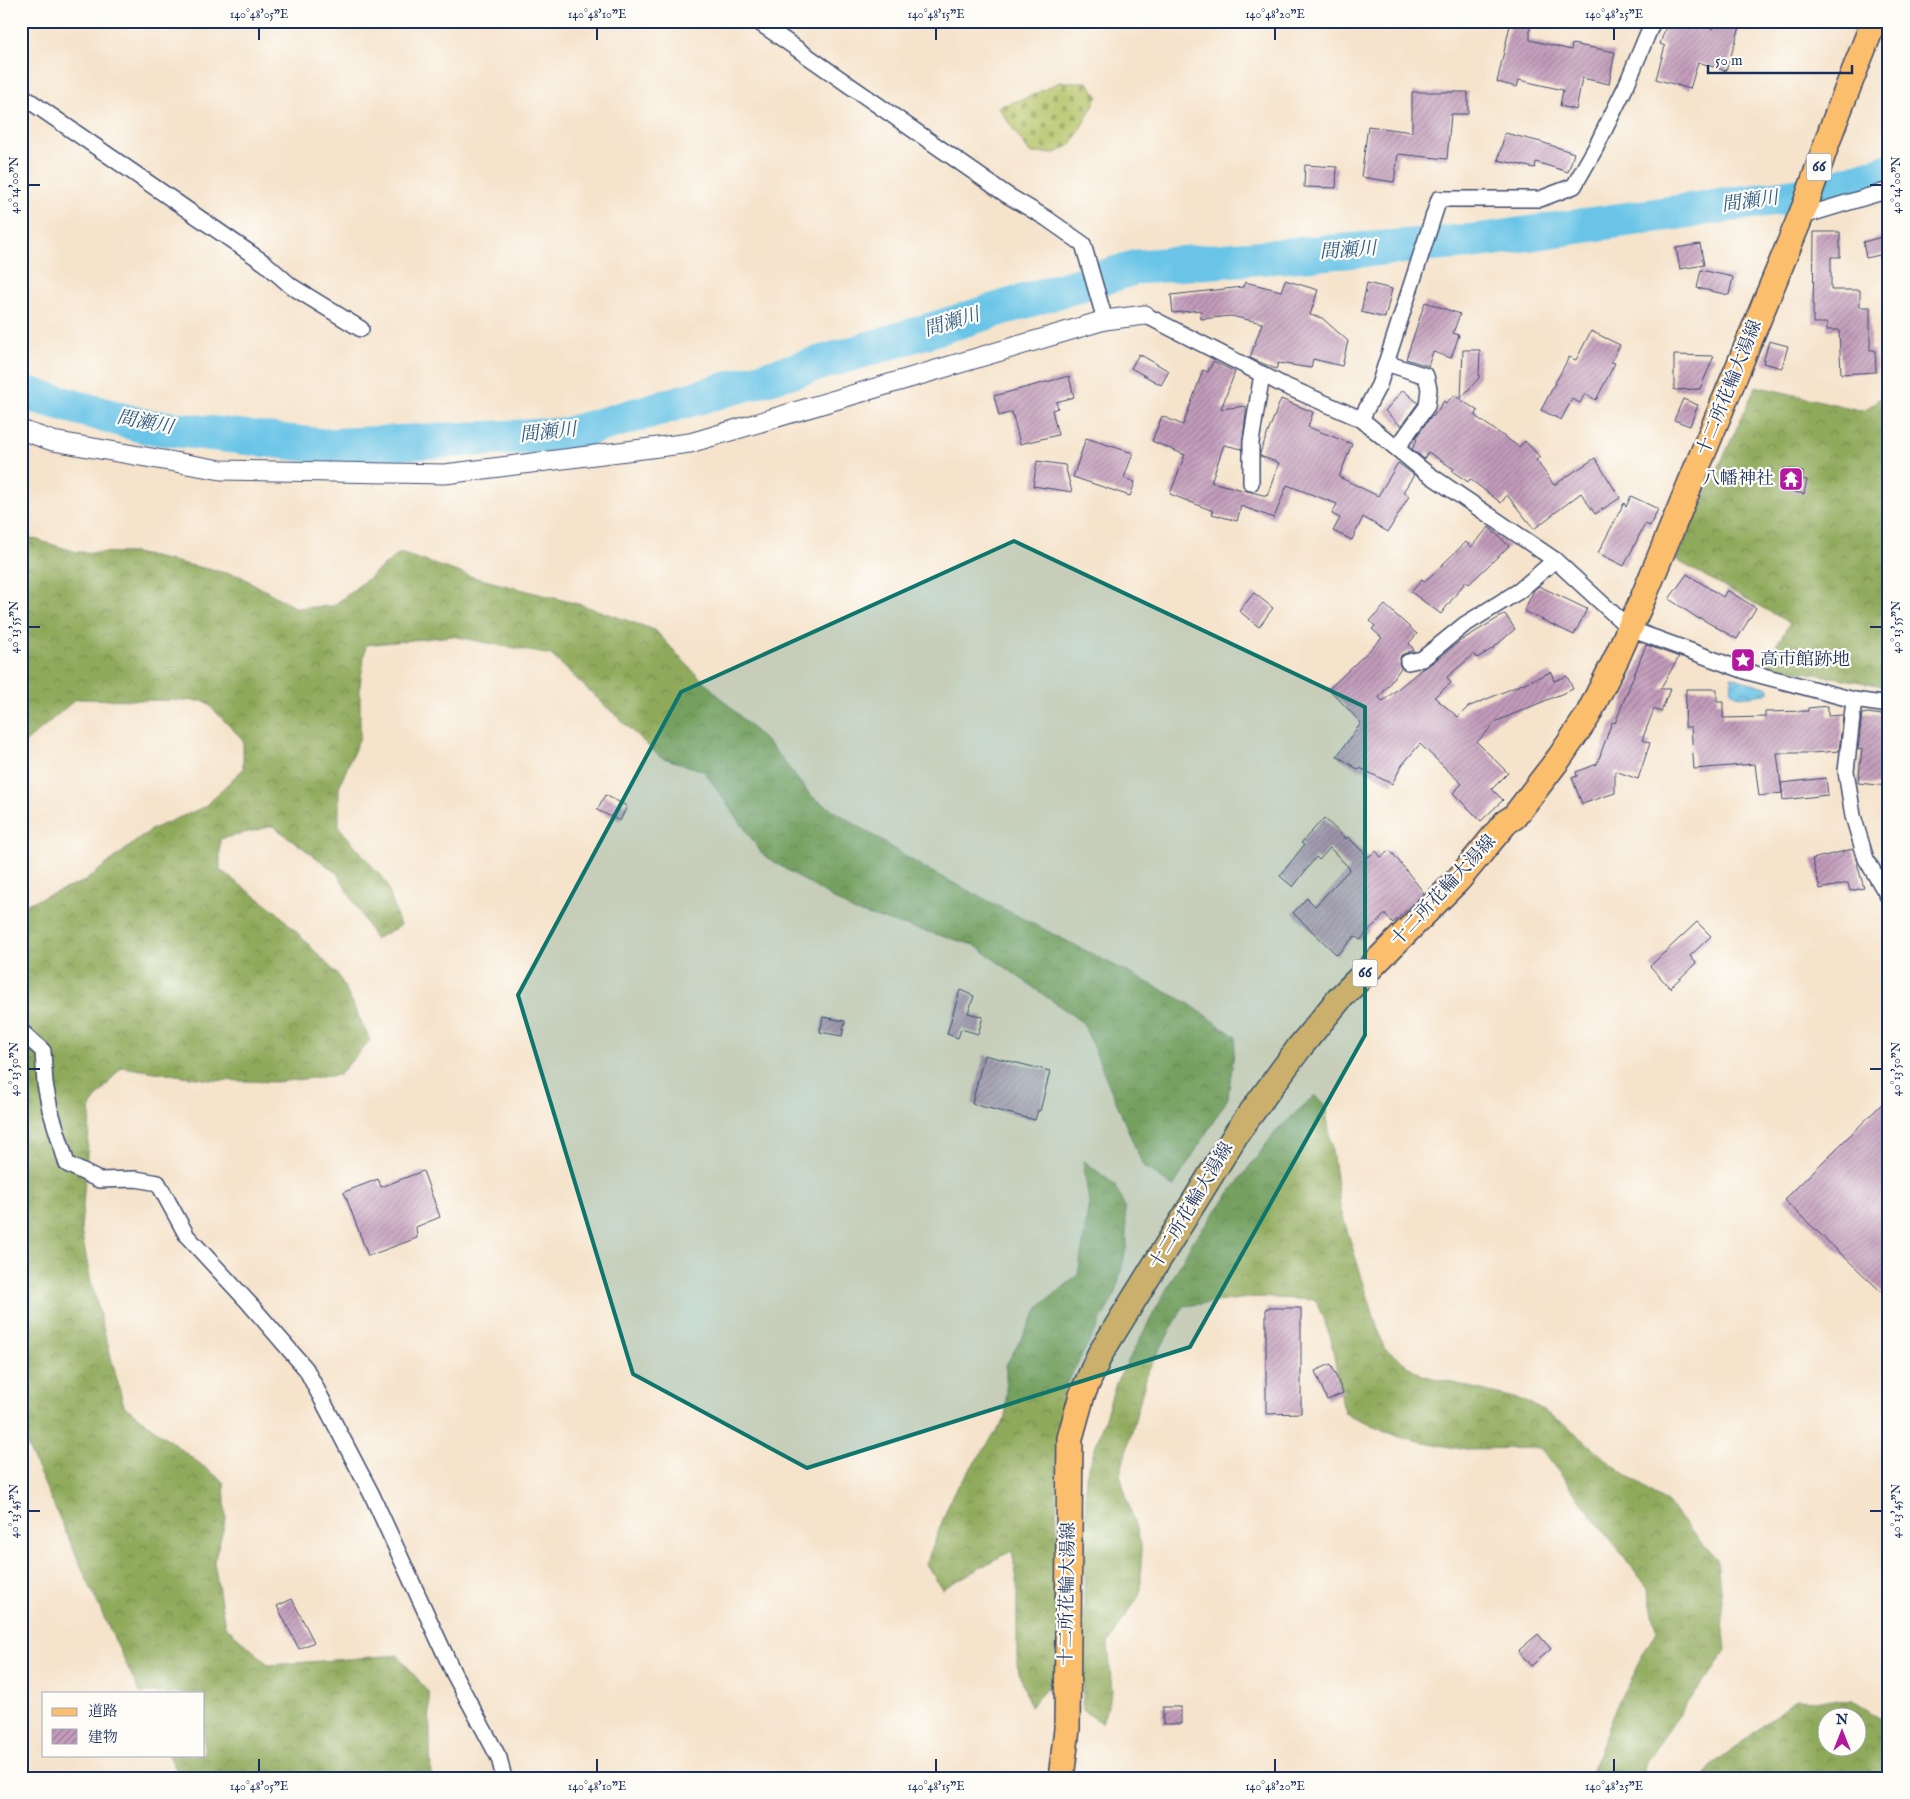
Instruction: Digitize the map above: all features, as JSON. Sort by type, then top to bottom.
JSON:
[{"type":"main road","name":"十二所花輪大湯線","points":[[1061,1778],[1067,1729],[1070,1438],[1082,1395],[1100,1354],[1238,1131],[1299,1048],[1340,998],[1458,880],[1506,822],[1519,810],[1560,757],[1587,717],[1630,628],[1803,212],[1832,128],[1874,21]]},
{"type":"street","points":[[758,21],[1007,194],[1083,244],[1103,313]]},
{"type":"street","points":[[1361,418],[1379,386],[1439,199],[1540,199],[1574,186],[1595,149],[1626,86],[1653,21]]},
{"type":"street","points":[[21,95],[266,264],[291,286],[361,329]]},
{"type":"street","points":[[1803,212],[1889,190]]},
{"type":"street","points":[[21,430],[53,440],[221,470],[445,474],[690,443],[1103,313],[1145,314],[1262,374],[1361,418],[1424,471],[1555,560],[1630,628],[1748,672],[1854,700],[1889,705]]},
{"type":"street","points":[[1386,363],[1426,376],[1429,389],[1427,406],[1397,448]]},
{"type":"street","points":[[1251,483],[1250,442],[1262,374]]},
{"type":"street","points":[[1408,662],[1422,659],[1464,625],[1519,591],[1555,560]]},
{"type":"street","points":[[1854,700],[1846,771],[1853,816],[1866,859],[1889,898]]},
{"type":"street","points":[[21,1031],[43,1051],[45,1084],[50,1109],[67,1164],[99,1180],[136,1179],[158,1184],[187,1236],[249,1303],[306,1369],[372,1495],[454,1674],[499,1758],[504,1778]]},
{"type":"highlighted area","points":[[1014,541],[1365,707],[1365,1035],[1190,1347],[807,1468],[633,1374],[518,995],[681,692]]},
{"type":"green space","points":[[1060,82],[1087,82],[1098,96],[1072,144],[1056,153],[1030,153],[998,107],[1026,98]]},
{"type":"green space","points":[[1756,386],[1864,411],[1889,391],[1889,687],[1764,665],[1790,623],[1676,560]]},
{"type":"green space","points":[[21,535],[77,552],[135,553],[240,576],[296,608],[333,606],[400,553],[473,577],[582,605],[655,630],[692,670],[773,748],[811,796],[926,869],[1188,1003],[1236,1037],[1228,1098],[1173,1187],[1143,1166],[1083,1023],[974,945],[853,911],[763,855],[704,771],[660,757],[551,655],[452,636],[366,645],[360,684],[360,737],[339,787],[339,827],[386,882],[400,926],[375,939],[337,873],[273,826],[220,839],[220,870],[277,912],[339,976],[370,1040],[339,1075],[277,1082],[210,1080],[121,1067],[91,1105],[81,1230],[91,1282],[124,1406],[224,1482],[226,1519],[214,1562],[225,1626],[269,1665],[398,1655],[429,1693],[431,1778],[180,1778],[169,1756],[205,1756],[205,1692],[140,1692],[21,1432],[21,906],[85,881],[152,829],[204,807],[243,769],[243,740],[205,701],[76,699],[21,746]]},
{"type":"green space","points":[[1315,1095],[1325,1104],[1341,1211],[1384,1348],[1421,1375],[1526,1401],[1565,1424],[1611,1464],[1667,1503],[1717,1559],[1726,1650],[1647,1760],[1641,1778],[1589,1778],[1616,1706],[1656,1630],[1648,1588],[1540,1448],[1460,1449],[1399,1437],[1344,1413],[1331,1339],[1316,1300],[1256,1297],[1184,1306],[1148,1371],[1120,1475],[1141,1545],[1141,1593],[1108,1643],[1112,1692],[1102,1723],[1082,1710],[1086,1476],[1116,1383],[1191,1244],[1277,1130]]},
{"type":"green space","points":[[1083,1160],[1115,1185],[1125,1207],[1127,1244],[1116,1293],[1064,1388],[1056,1474],[1059,1675],[1030,1707],[1017,1665],[1017,1581],[1012,1550],[942,1589],[926,1564],[953,1493],[1006,1418],[1006,1365],[1040,1306],[1078,1275],[1089,1203]]},
{"type":"green space","points":[[1796,1699],[1853,1701],[1861,1706],[1818,1706],[1818,1756],[1868,1756],[1868,1710],[1889,1723],[1889,1778],[1705,1778],[1710,1768]]},
{"type":"water","points":[[1731,677],[1769,688],[1769,692],[1740,697],[1732,692]]},
{"type":"building","points":[[1511,21],[1530,21],[1530,40],[1571,50],[1572,44],[1615,52],[1609,84],[1582,78],[1576,110],[1560,106],[1563,90],[1519,80],[1517,87],[1497,82]]},
{"type":"building","points":[[1668,21],[1692,21],[1713,29],[1716,21],[1723,21],[1740,27],[1726,71],[1698,62],[1690,89],[1656,79],[1665,46],[1660,44]]},
{"type":"building","points":[[1412,92],[1468,92],[1468,114],[1451,114],[1447,159],[1398,154],[1394,182],[1361,177],[1368,126],[1412,132]]},
{"type":"building","points":[[1505,133],[1574,153],[1568,172],[1536,162],[1535,168],[1498,160]]},
{"type":"building","points":[[1305,165],[1337,167],[1336,188],[1304,187]]},
{"type":"building","points":[[1814,232],[1840,232],[1840,257],[1831,257],[1831,290],[1860,290],[1860,307],[1870,307],[1870,350],[1875,350],[1876,372],[1841,374],[1839,330],[1827,330],[1827,323],[1813,323]]},
{"type":"building","points":[[1889,235],[1889,253],[1866,258],[1863,242]]},
{"type":"building","points":[[1700,244],[1704,265],[1680,269],[1676,248]]},
{"type":"building","points":[[1701,270],[1733,277],[1729,295],[1697,288]]},
{"type":"building","points":[[1285,280],[1318,290],[1310,315],[1322,318],[1348,341],[1342,366],[1313,359],[1311,368],[1278,363],[1276,369],[1250,358],[1262,323],[1231,316],[1201,319],[1200,310],[1173,313],[1171,295],[1243,287],[1245,282],[1281,291]]},
{"type":"building","points":[[1367,283],[1392,289],[1385,318],[1361,312]]},
{"type":"building","points":[[1425,302],[1460,314],[1453,333],[1459,335],[1451,358],[1433,352],[1428,366],[1406,359]]},
{"type":"building","points":[[1591,331],[1620,345],[1611,362],[1615,363],[1596,400],[1585,394],[1580,403],[1572,399],[1561,420],[1541,410],[1569,357],[1576,360]]},
{"type":"building","points":[[1769,341],[1788,346],[1782,368],[1763,363]]},
{"type":"building","points":[[1463,350],[1480,350],[1479,378],[1461,398]]},
{"type":"building","points":[[1139,354],[1169,371],[1161,385],[1131,368]]},
{"type":"building","points":[[1674,355],[1714,356],[1700,389],[1674,390]]},
{"type":"building","points":[[1213,361],[1235,372],[1221,409],[1246,406],[1246,413],[1242,449],[1224,445],[1211,482],[1267,496],[1279,463],[1260,456],[1260,453],[1281,399],[1313,412],[1308,427],[1352,444],[1339,477],[1378,496],[1398,463],[1414,475],[1403,492],[1409,496],[1388,532],[1363,517],[1352,540],[1333,531],[1340,518],[1332,514],[1337,504],[1287,485],[1274,518],[1241,506],[1237,521],[1212,514],[1213,511],[1170,494],[1185,455],[1152,441],[1162,416],[1183,425],[1203,370],[1208,372]]},
{"type":"building","points":[[1069,376],[1074,397],[1056,402],[1058,408],[1052,410],[1058,435],[1020,444],[1012,412],[999,416],[994,396]]},
{"type":"building","points":[[1403,390],[1418,403],[1401,426],[1385,411]]},
{"type":"building","points":[[1454,395],[1478,411],[1475,416],[1519,447],[1525,441],[1540,457],[1536,460],[1554,485],[1595,458],[1620,498],[1595,514],[1581,493],[1534,529],[1507,495],[1501,503],[1470,479],[1468,482],[1452,471],[1454,469],[1428,452],[1424,459],[1412,449],[1417,440],[1415,438],[1432,415],[1433,417],[1444,401],[1446,403]]},
{"type":"building","points":[[1683,399],[1698,405],[1690,426],[1674,420]]},
{"type":"building","points":[[1086,438],[1133,453],[1124,478],[1135,482],[1130,496],[1073,477]]},
{"type":"building","points":[[1037,461],[1065,465],[1072,492],[1033,486]]},
{"type":"building","name":"八幡神社","points":[[1784,468],[1803,472],[1802,479],[1807,480],[1804,494],[1780,489]]},
{"type":"building","points":[[1631,496],[1658,509],[1650,526],[1645,524],[1624,566],[1598,553],[1624,503],[1626,507]]},
{"type":"building","points":[[1489,527],[1509,546],[1469,584],[1466,581],[1441,614],[1411,592],[1466,542],[1471,547]]},
{"type":"building","points":[[1687,574],[1723,597],[1727,590],[1756,608],[1737,639],[1699,619],[1669,599]]},
{"type":"building","points":[[1539,586],[1587,609],[1574,635],[1524,611],[1534,590]]},
{"type":"building","points":[[1254,593],[1273,608],[1259,627],[1239,611]]},
{"type":"building","points":[[1385,605],[1417,634],[1409,643],[1414,650],[1401,655],[1399,663],[1401,668],[1379,698],[1383,701],[1460,641],[1505,614],[1515,629],[1492,649],[1477,658],[1474,654],[1447,677],[1451,683],[1434,697],[1458,717],[1468,707],[1551,672],[1554,681],[1567,676],[1573,689],[1497,721],[1477,742],[1508,773],[1492,789],[1503,800],[1481,821],[1453,793],[1462,784],[1420,744],[1402,765],[1392,784],[1360,768],[1359,770],[1337,756],[1361,723],[1329,689],[1382,638],[1372,629],[1375,626],[1370,621]]},
{"type":"building","points":[[1646,645],[1679,657],[1660,689],[1670,689],[1661,712],[1654,709],[1642,740],[1650,743],[1638,779],[1615,771],[1615,793],[1582,804],[1572,778],[1577,776],[1576,772],[1597,764],[1612,722],[1615,723]]},
{"type":"building","points":[[1686,689],[1717,689],[1717,702],[1723,702],[1723,718],[1765,717],[1765,712],[1808,711],[1808,708],[1828,706],[1828,716],[1843,715],[1839,751],[1777,753],[1782,793],[1759,796],[1755,764],[1694,769],[1691,727],[1685,727]]},
{"type":"building","points":[[1862,714],[1889,716],[1889,786],[1858,783],[1862,749],[1858,750]]},
{"type":"building","points":[[1826,778],[1828,795],[1783,800],[1781,783]]},
{"type":"building","points":[[605,795],[627,806],[620,821],[597,810]]},
{"type":"building","points":[[1324,818],[1346,839],[1348,837],[1368,857],[1376,851],[1381,857],[1390,850],[1424,893],[1393,923],[1385,914],[1360,940],[1355,936],[1337,955],[1293,913],[1307,898],[1315,906],[1350,869],[1330,848],[1319,860],[1316,857],[1293,887],[1280,876],[1304,845],[1301,843]]},
{"type":"building","points":[[1853,849],[1864,888],[1850,891],[1848,883],[1820,889],[1812,859]]},
{"type":"building","points":[[1697,922],[1711,936],[1690,956],[1696,963],[1670,988],[1650,966]]},
{"type":"building","points":[[960,990],[974,996],[968,1013],[983,1017],[978,1034],[961,1029],[958,1038],[947,1034]]},
{"type":"building","points":[[823,1017],[845,1021],[842,1036],[820,1032]]},
{"type":"building","points":[[984,1055],[1050,1071],[1040,1111],[1038,1110],[1035,1120],[972,1104]]},
{"type":"building","points":[[1889,1097],[1889,1299],[1784,1200]]},
{"type":"building","points":[[423,1171],[440,1217],[416,1227],[417,1238],[368,1256],[344,1192],[378,1179],[381,1187]]},
{"type":"building","points":[[1266,1308],[1301,1308],[1301,1413],[1266,1414]]},
{"type":"building","points":[[1331,1364],[1343,1393],[1327,1400],[1315,1371]]},
{"type":"building","points":[[292,1599],[314,1642],[299,1649],[277,1606]]},
{"type":"building","points":[[1538,1634],[1551,1649],[1531,1666],[1518,1651]]},
{"type":"building","points":[[1163,1707],[1181,1707],[1181,1724],[1163,1724]]},
{"type":"waterway","name":"間瀬川","points":[[21,392],[144,426],[323,446],[565,435],[845,356],[1137,267],[1476,241],[1819,192],[1889,171]]},
{"type":"place","name":"八幡神社","points":[[1791,479]]},
{"type":"place","name":"高市館跡地","points":[[1743,660]]}]
